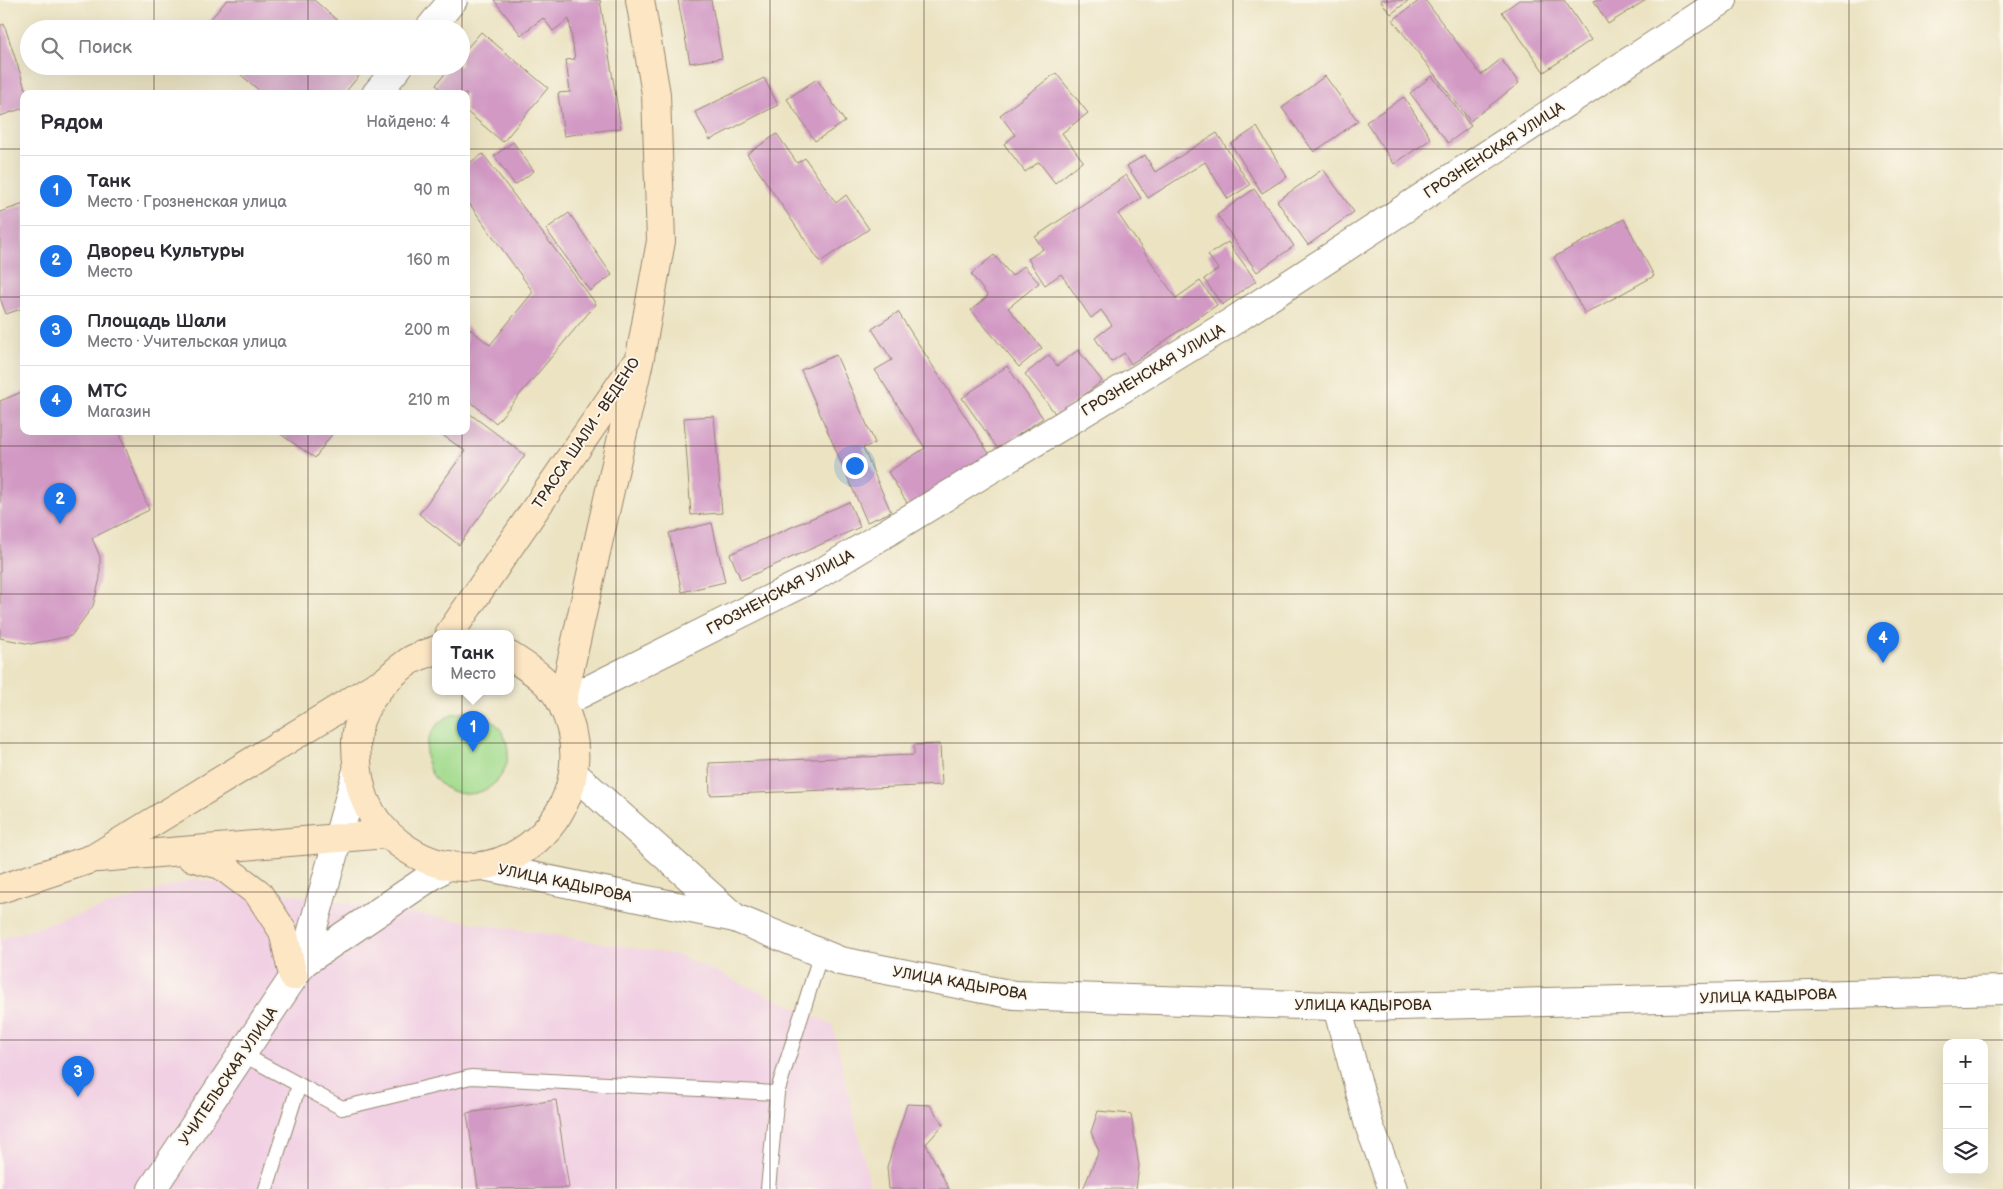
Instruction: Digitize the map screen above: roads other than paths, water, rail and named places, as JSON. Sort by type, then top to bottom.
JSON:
[{"type":"main road","name":"ТРАССА ШАЛИ - ВЕДЕНО","points":[[452,630],[640,356],[661,241],[656,94],[640,0]]},
{"type":"main road","points":[[562,703],[640,356]]},
{"type":"main road","points":[[0,889],[94,858],[384,681],[409,661],[432,652]]},
{"type":"main road","points":[[384,681],[365,709],[356,740],[356,774],[367,807],[387,834],[415,855],[448,865],[483,866],[516,855],[543,835],[564,807],[574,774],[574,739],[562,703],[540,675],[514,659]]},
{"type":"main road","points":[[94,858],[177,853],[387,834]]},
{"type":"main road","points":[[177,853],[221,865],[258,893],[284,931],[298,970]]},
{"type":"street","points":[[436,20],[453,0]]},
{"type":"street","name":"ГРОЗНЕНСКАЯ УЛИЦА","points":[[562,703],[823,572],[1230,323],[1724,0]]},
{"type":"street","points":[[379,90],[392,75]]},
{"type":"street","name":"УЧИТЕЛЬСКАЯ УЛИЦА","points":[[152,1189],[244,1054],[298,970],[356,774]]},
{"type":"street","name":"УЛИЦА КАДЫРОВА","points":[[574,774],[736,918]]},
{"type":"street","name":"УЧИТЕЛЬСКАЯ УЛИЦА","points":[[298,970],[448,865]]},
{"type":"street","name":"УЛИЦА КАДЫРОВА","points":[[483,866],[736,918],[840,960],[1014,995],[1338,1007],[2003,990]]},
{"type":"street","points":[[1338,1007],[1369,1125],[1393,1189]]},
{"type":"lane","points":[[768,1189],[777,1093],[821,953]]},
{"type":"lane","points":[[244,1054],[342,1108],[470,1077],[777,1093]]},
{"type":"lane","points":[[266,1189],[299,1085]]},
{"type":"place","name":"Дворец Культуры","points":[[60,524]]},
{"type":"place","name":"МТС","points":[[1883,663]]},
{"type":"place","name":"Танк","points":[[473,752]]},
{"type":"place","name":"Площадь Шали","points":[[78,1097]]}]
